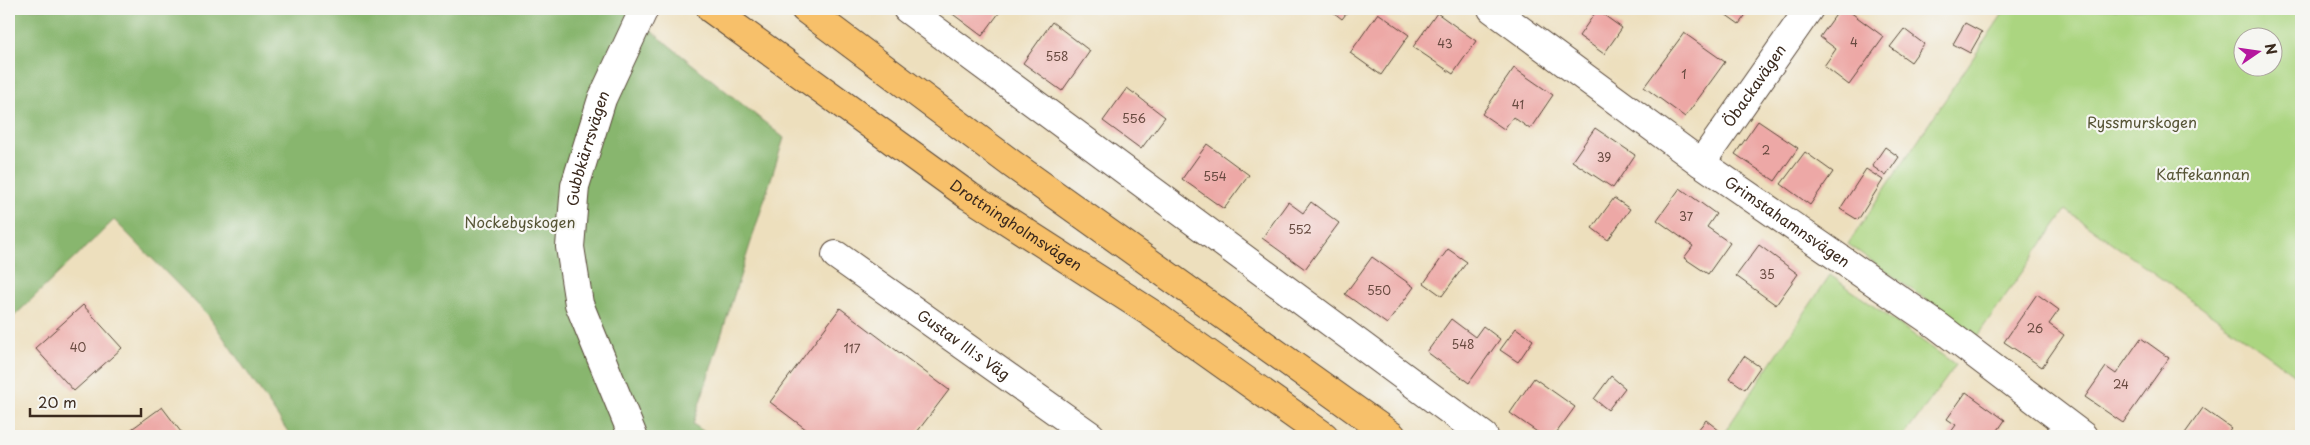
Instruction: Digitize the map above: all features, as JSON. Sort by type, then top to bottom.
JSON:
[{"type":"main road","name":"Drottningholmsvägen","points":[[711,9],[968,196],[1150,313],[1324,436]]},
{"type":"main road","points":[[805,9],[1012,164],[1392,436]]},
{"type":"street","name":"Gubbkärrsvägen","points":[[633,436],[579,304],[570,247],[575,186],[602,99],[644,9]]},
{"type":"street","points":[[907,9],[1484,436]]},
{"type":"street","name":"Grimstahamnsvägen","points":[[1492,9],[1701,162],[1938,326],[2083,436]]},
{"type":"street","name":"Öbackavägen","points":[[1701,162],[1809,9]]},
{"type":"street","name":"Gustav III:s Väg","points":[[836,254],[1091,436]]},
{"type":"green space","name":"Nockebyskogen","points":[[9,9],[624,9],[784,138],[693,424],[710,436],[291,436],[208,315],[114,220],[9,321]]},
{"type":"green space","name":"Ryssmurskogen","points":[[2006,9],[2301,9],[2301,379],[2066,210],[1977,336],[1848,244]]},
{"type":"green space","points":[[1830,275],[1956,365],[1904,436],[1722,436]]},
{"type":"building","points":[[946,9],[1002,9],[982,36]]},
{"type":"building","points":[[1329,9],[1350,9],[1342,19]]},
{"type":"building","points":[[1718,9],[1750,9],[1739,24]]},
{"type":"building","points":[[1840,9],[1846,9],[1884,37],[1849,85],[1824,66],[1836,49],[1820,37]]},
{"type":"building","points":[[1597,10],[1622,28],[1604,54],[1579,36]]},
{"type":"building","points":[[1378,13],[1409,35],[1381,75],[1350,53]]},
{"type":"building","points":[[1437,13],[1476,41],[1453,74],[1413,47]]},
{"type":"building","points":[[1052,22],[1090,51],[1062,91],[1023,63]]},
{"type":"building","points":[[1965,23],[1982,32],[1970,53],[1953,44]]},
{"type":"building","points":[[1904,29],[1924,44],[1911,62],[1890,47]]},
{"type":"building","points":[[1684,33],[1725,62],[1685,117],[1644,87]]},
{"type":"building","points":[[1514,68],[1553,95],[1530,129],[1513,117],[1504,129],[1482,114]]},
{"type":"building","points":[[1127,88],[1165,117],[1141,149],[1103,121]]},
{"type":"building","points":[[1758,121],[1798,148],[1775,181],[1735,154]]},
{"type":"building","points":[[1595,128],[1635,155],[1613,188],[1572,161]]},
{"type":"building","points":[[1207,144],[1249,175],[1224,209],[1182,179]]},
{"type":"building","points":[[1885,147],[1899,157],[1886,176],[1872,166]]},
{"type":"building","points":[[1805,152],[1833,172],[1810,205],[1781,184]]},
{"type":"building","points":[[1866,169],[1883,180],[1858,220],[1840,209]]},
{"type":"building","points":[[1680,188],[1716,214],[1707,227],[1730,243],[1708,274],[1684,258],[1693,246],[1657,220]]},
{"type":"building","points":[[1614,198],[1630,209],[1608,240],[1592,228]]},
{"type":"building","points":[[1288,202],[1303,213],[1311,202],[1339,223],[1305,269],[1262,238]]},
{"type":"building","points":[[1759,245],[1798,274],[1776,305],[1736,276]]},
{"type":"building","points":[[1448,249],[1467,262],[1442,296],[1424,283]]},
{"type":"building","points":[[1372,257],[1414,287],[1387,324],[1345,294]]},
{"type":"building","points":[[2037,294],[2059,310],[2049,324],[2064,335],[2042,367],[2004,342]]},
{"type":"building","points":[[83,305],[122,348],[74,391],[35,348]]},
{"type":"building","points":[[840,308],[949,390],[914,436],[815,436],[770,402]]},
{"type":"building","points":[[1451,319],[1475,337],[1483,326],[1500,339],[1469,383],[1427,352]]},
{"type":"building","points":[[1516,328],[1533,340],[1518,362],[1500,350]]},
{"type":"building","points":[[2141,338],[2169,358],[2123,423],[2085,397],[2106,367],[2116,374]]},
{"type":"building","points":[[1744,356],[1760,367],[1745,389],[1729,378]]},
{"type":"building","points":[[1611,376],[1625,388],[1608,410],[1594,399]]},
{"type":"building","points":[[1534,378],[1575,407],[1554,436],[1543,436],[1510,413]]},
{"type":"building","points":[[1966,392],[2005,420],[1994,436],[1948,436],[1956,425],[1947,419]]},
{"type":"building","points":[[162,407],[184,436],[122,436]]},
{"type":"building","points":[[2203,408],[2231,428],[2225,436],[2183,436]]},
{"type":"building","points":[[1706,420],[1720,431],[1717,436],[1693,436]]},
{"type":"park label","name":"Kaffekannan","points":[[2203,175]]}]
